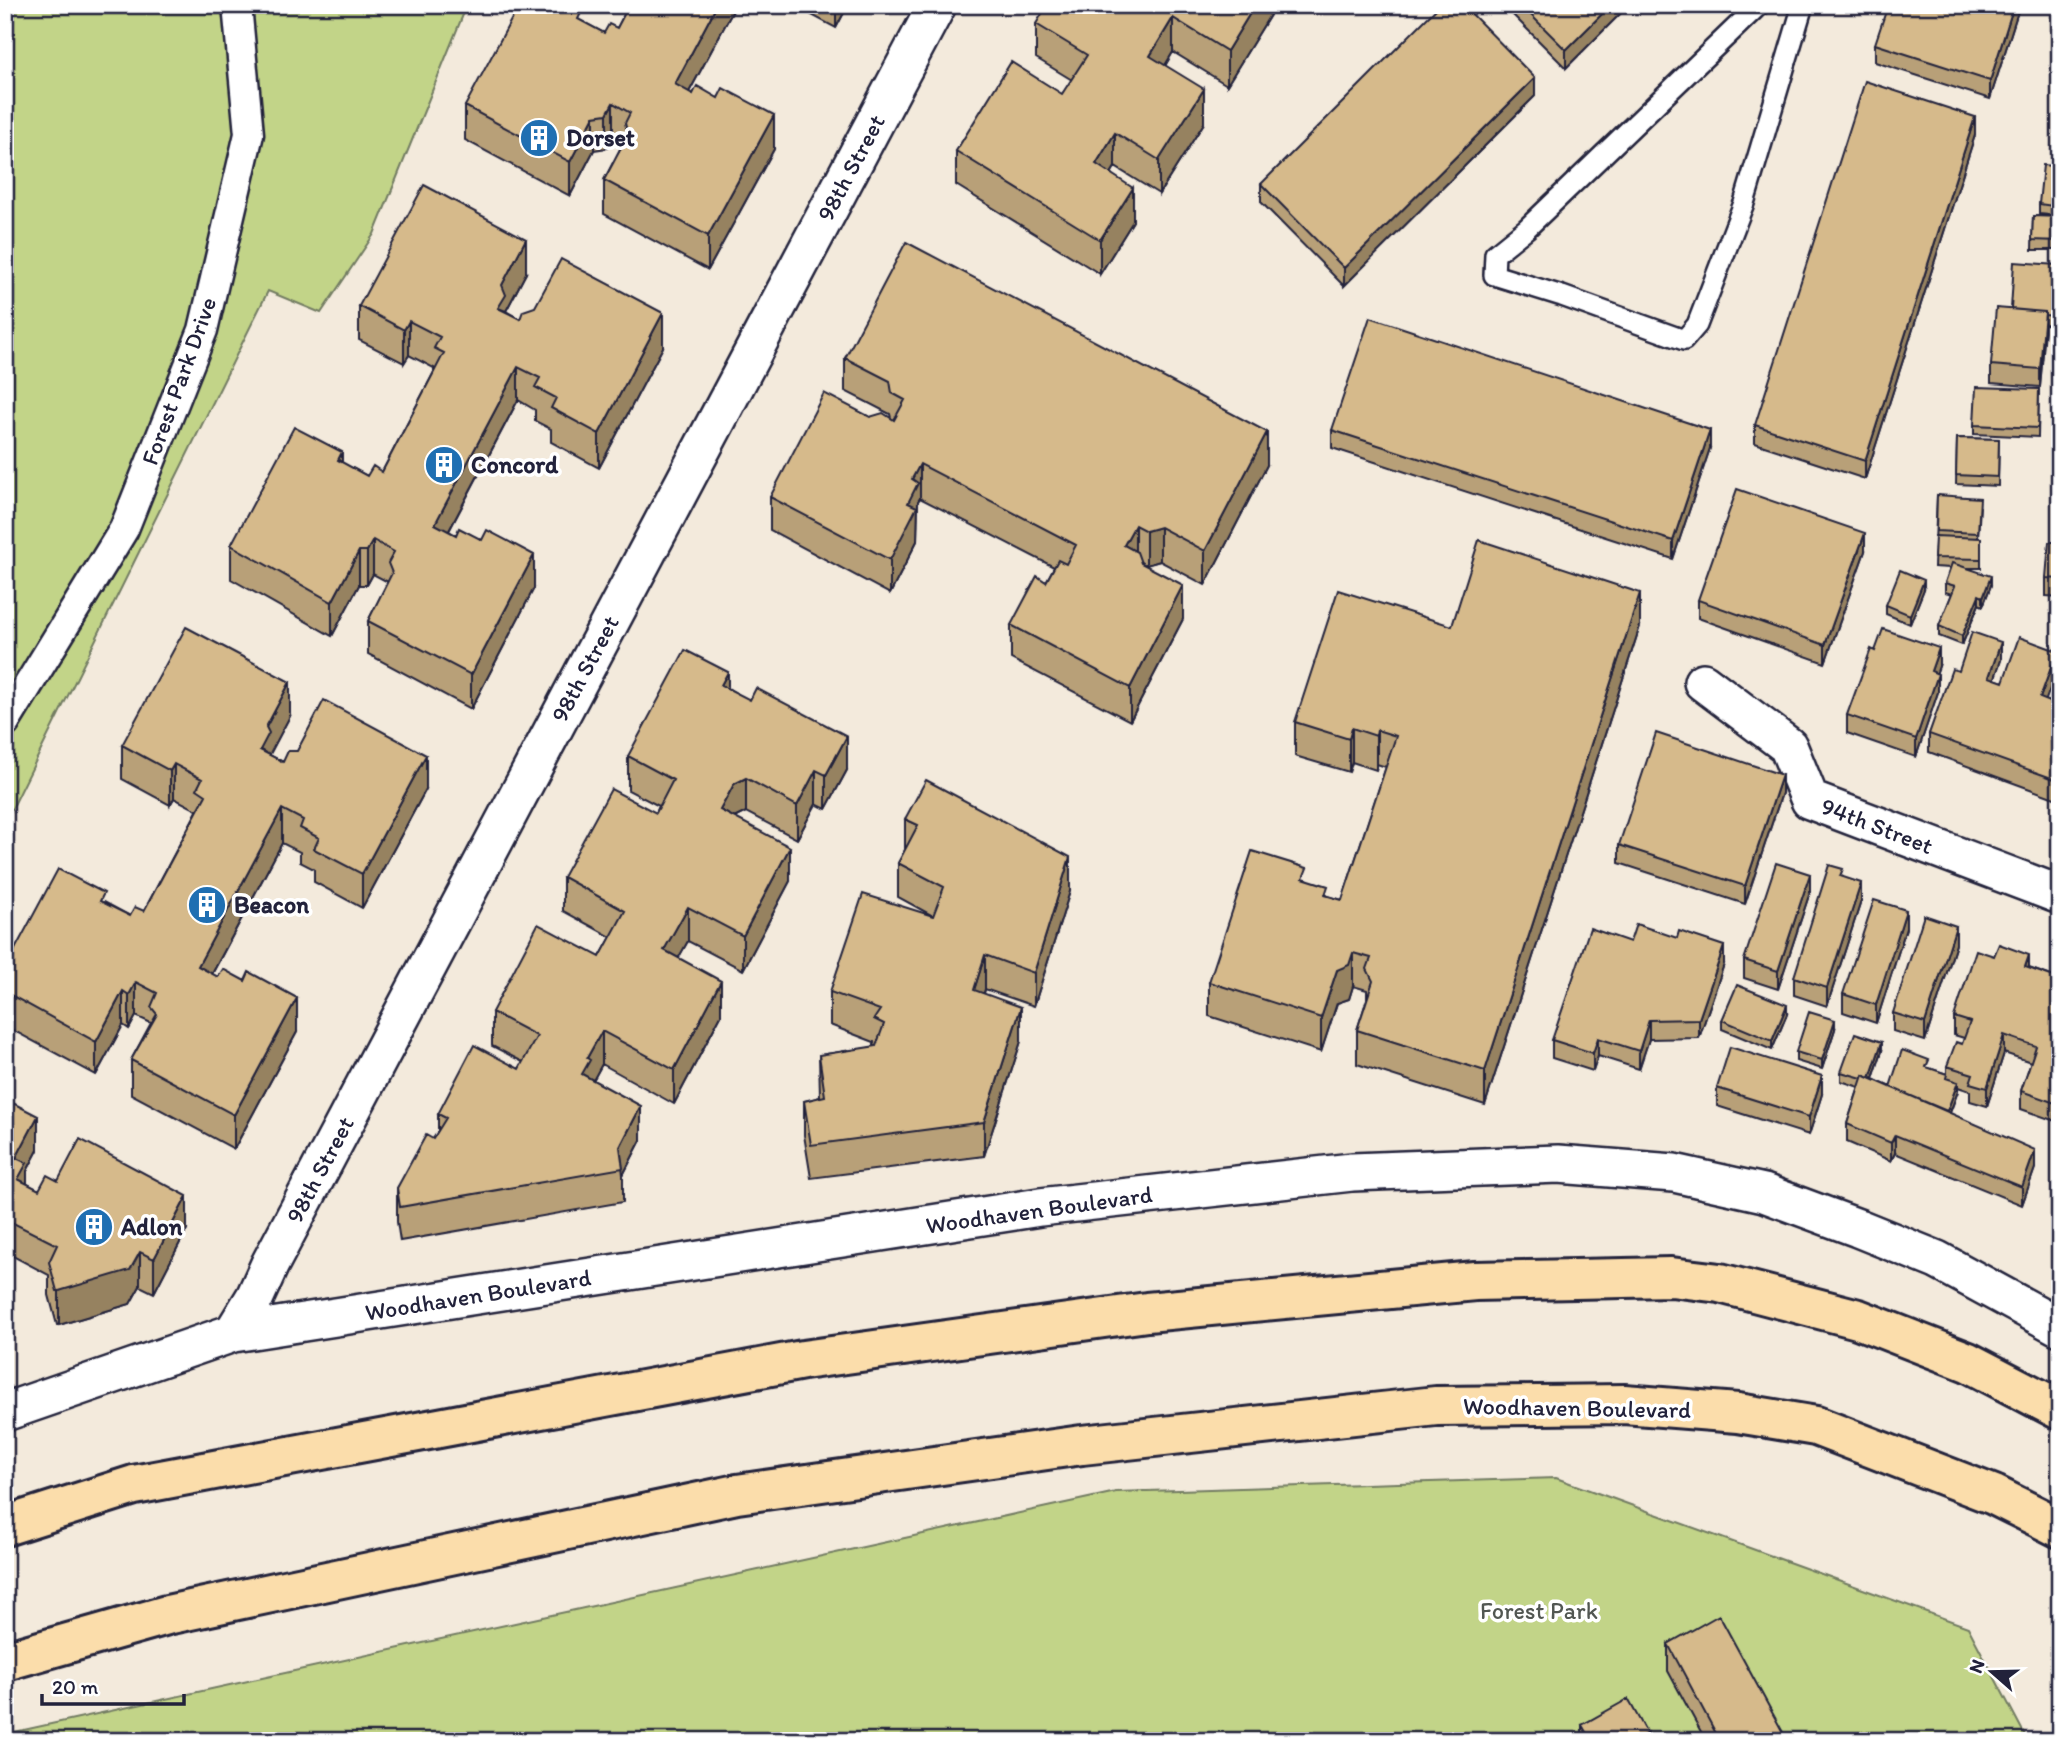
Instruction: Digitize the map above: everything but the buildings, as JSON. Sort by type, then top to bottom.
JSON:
[{"type":"main road","points":[[5,1526],[134,1485],[803,1360],[1147,1312],[1475,1280],[1671,1277],[1720,1283],[1858,1318],[1968,1362],[2060,1410]]},
{"type":"main road","name":"Woodhaven Boulevard","points":[[5,1661],[167,1615],[737,1494],[1082,1445],[1436,1406],[1624,1404],[1738,1413],[1816,1426],[1994,1495],[2060,1528]]},
{"type":"street","name":"Forest Park Drive","points":[[5,723],[124,529],[203,330],[249,134],[237,5]]},
{"type":"street","name":"98th Street","points":[[233,1333],[255,1297],[290,1226],[937,5]]},
{"type":"street","name":"94th Street","points":[[1703,682],[1788,746],[1810,800],[2060,895]]},
{"type":"street","name":"Woodhaven Boulevard","points":[[5,1412],[233,1333],[1040,1207],[1352,1172],[1558,1164],[1674,1173],[1763,1193],[1858,1227],[1937,1260],[2060,1327]]},
{"type":"lane","points":[[1759,5],[1526,229],[1495,254],[1494,275],[1562,296],[1684,340],[1697,325],[1744,203],[1803,5]]},
{"type":"green space","points":[[5,5],[467,5],[374,234],[321,313],[268,291],[5,823]]},
{"type":"green space","name":"Forest Park","points":[[1556,1478],[1968,1627],[2028,1741],[5,1741],[5,1734],[1116,1492]]},
{"type":"place","name":"Dorset","points":[[539,138]]},
{"type":"place","name":"Concord","points":[[444,465]]},
{"type":"place","name":"Beacon","points":[[207,905]]},
{"type":"place","name":"Adlon","points":[[94,1227]]}]
